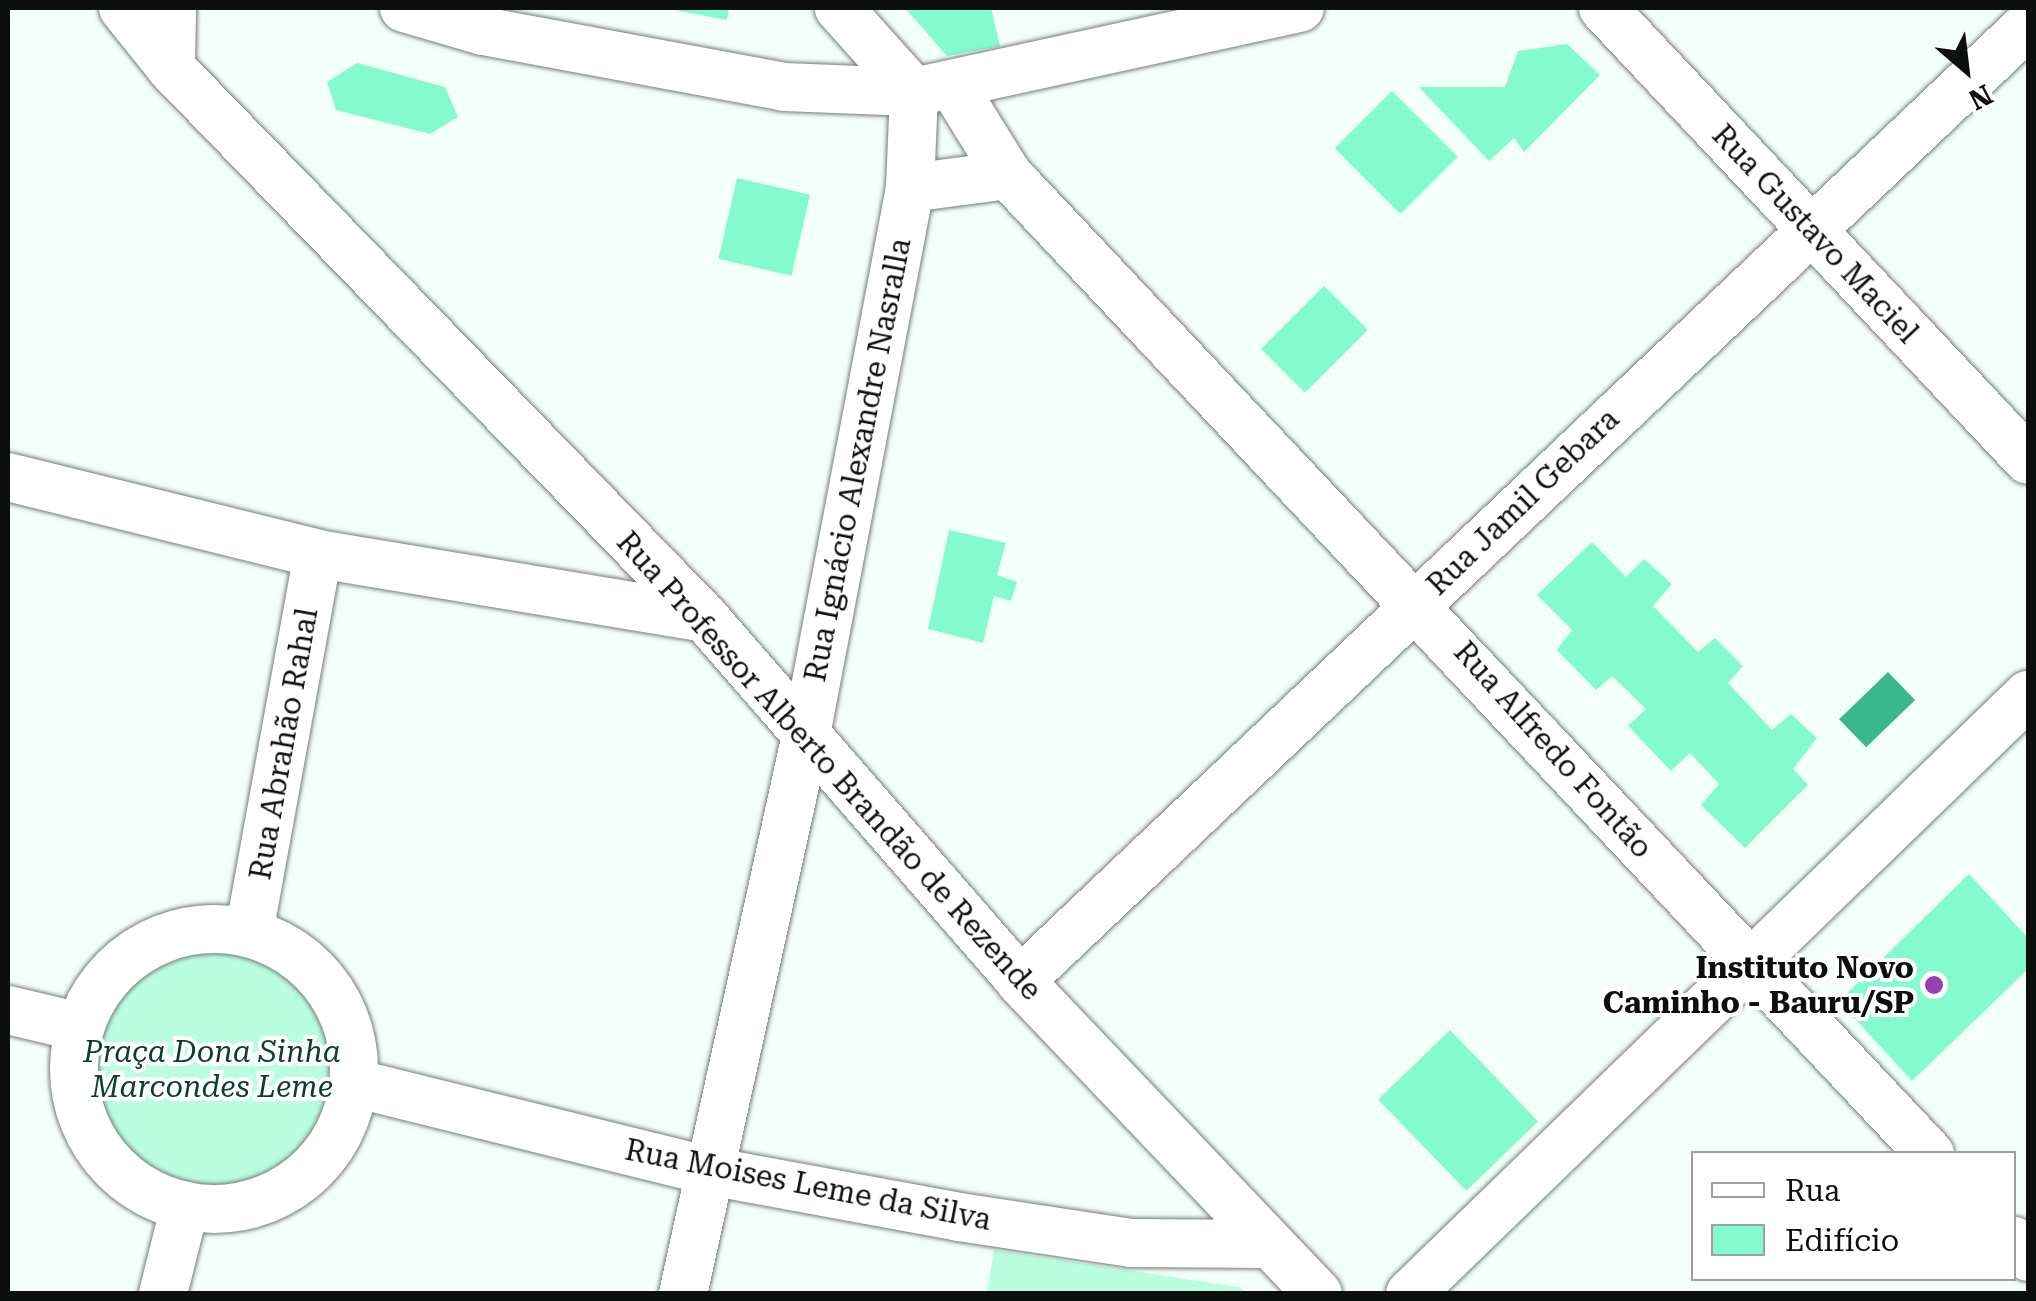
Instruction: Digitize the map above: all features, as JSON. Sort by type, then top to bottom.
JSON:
[{"type":"street","name":"Rua Professor Alberto Brandão de Rezende","points":[[123,8],[171,68],[705,618],[1020,981],[1318,1294]]},
{"type":"street","points":[[171,68],[172,8]]},
{"type":"street","points":[[404,8],[495,19],[784,87],[933,89],[1225,15],[1300,8]]},
{"type":"street","name":"Rua Alfredo Fontão","points":[[838,8],[933,89],[1008,175],[1418,602],[1750,965],[1927,1151]]},
{"type":"street","name":"Rua Gustavo Maciel","points":[[1604,8],[2028,460]]},
{"type":"street","name":"Rua Jamil Gebara","points":[[1020,981],[1809,228],[2028,25]]},
{"type":"street","name":"Rua Ignácio Alexandre Nasralla","points":[[683,1294],[806,735],[910,188],[933,89]]},
{"type":"street","points":[[910,188],[1008,175]]},
{"type":"street","points":[[8,477],[318,554],[705,618]]},
{"type":"street","points":[[513,586],[594,576],[636,548]]},
{"type":"street","name":"Rua Abrahão Rahal","points":[[249,933],[318,554]]},
{"type":"street","points":[[1410,1294],[2028,695]]},
{"type":"street","points":[[189,931],[249,933],[321,977],[348,1026],[354,1083],[336,1138],[297,1182],[244,1206],[184,1206],[132,1183],[92,1141],[74,1086],[80,1027],[132,954],[189,931]]},
{"type":"street","points":[[8,1010],[80,1027]]},
{"type":"street","name":"Rua Moises Leme da Silva","points":[[354,1083],[709,1170],[1131,1243],[1269,1244]]},
{"type":"street","points":[[163,1294],[184,1206]]},
{"type":"green space","name":"Praça Dona Sinha Marcondes Leme","points":[[212,952],[257,961],[295,986],[320,1024],[329,1069],[320,1114],[295,1152],[257,1177],[212,1186],[167,1177],[129,1152],[104,1114],[95,1069],[104,1024],[129,986],[167,961]]},
{"type":"green space","points":[[994,1250],[1239,1287],[1249,1293],[987,1293]]},
{"type":"shaded area","points":[[1888,672],[1915,700],[1866,747],[1839,719]]},
{"type":"building","points":[[664,8],[729,8],[727,20]]},
{"type":"building","points":[[905,8],[991,8],[1000,46],[947,56]]},
{"type":"building","points":[[1567,44],[1600,75],[1524,152],[1514,138],[1489,161],[1419,87],[1505,87],[1518,51]]},
{"type":"building","points":[[357,63],[445,87],[458,117],[430,134],[336,110],[327,82]]},
{"type":"building","points":[[1392,91],[1458,157],[1400,214],[1335,148]]},
{"type":"building","points":[[737,178],[810,195],[791,276],[718,259]]},
{"type":"building","points":[[1324,286],[1368,330],[1305,393],[1261,349]]},
{"type":"building","points":[[949,530],[1006,543],[997,575],[1017,582],[1011,601],[994,596],[983,643],[928,629]]},
{"type":"building","points":[[1592,542],[1626,577],[1644,559],[1672,584],[1653,606],[1698,652],[1715,638],[1743,666],[1728,683],[1772,730],[1791,714],[1817,738],[1793,769],[1808,785],[1745,848],[1701,805],[1719,784],[1690,753],[1671,771],[1628,726],[1646,709],[1612,676],[1596,690],[1557,650],[1572,630],[1537,595]]},
{"type":"building","name":"Instituto Novo Caminho - Bauru/SP","points":[[1969,874],[2028,938],[2028,969],[1912,1081],[1839,1001]]},
{"type":"building","points":[[1450,1030],[1538,1121],[1466,1191],[1378,1099]]},
{"type":"place","name":"Instituto Novo Caminho - Bauru/SP","points":[[1934,985]]}]
